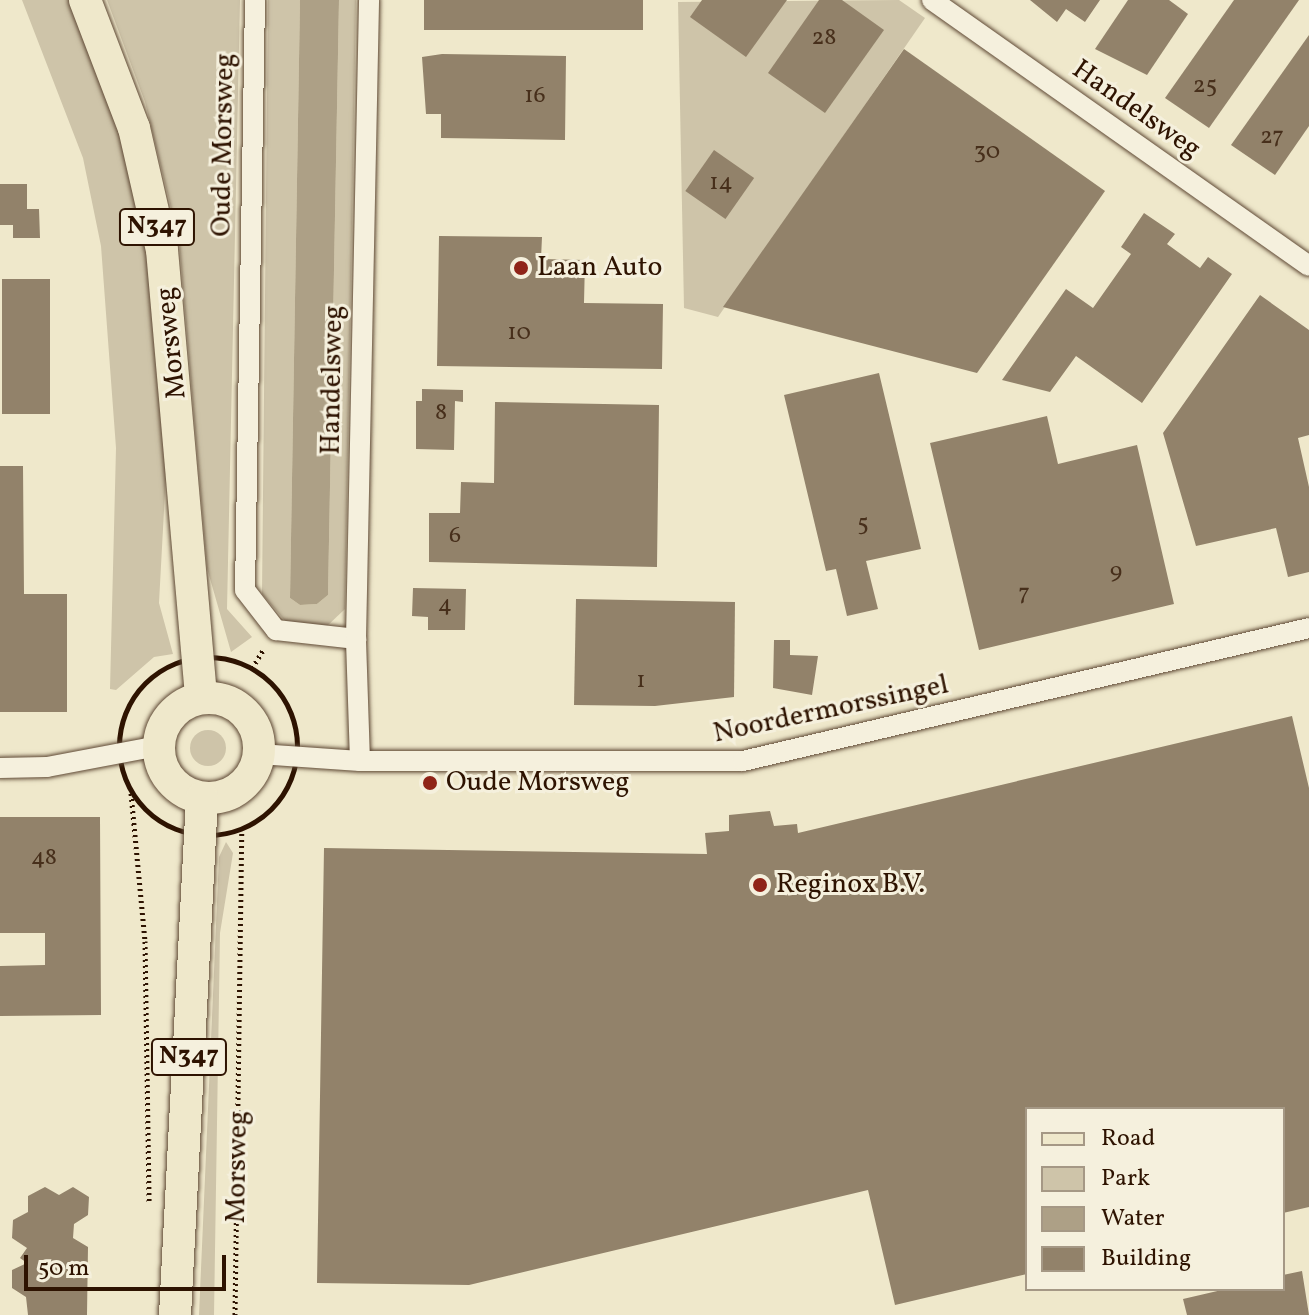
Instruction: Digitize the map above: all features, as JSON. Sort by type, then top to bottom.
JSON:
[{"type":"main road","name":"Morsweg","points":[[85,0],[134,128],[162,250],[201,698]]},
{"type":"main road","points":[[201,698],[227,702],[248,717],[259,754],[240,788],[202,798],[170,781],[158,746],[176,710],[201,698]]},
{"type":"main road","name":"Morsweg","points":[[175,1315],[202,798]]},
{"type":"street","name":"Oude Morsweg","points":[[255,0],[245,590],[276,630],[356,639]]},
{"type":"street","name":"Handelsweg","points":[[360,761],[356,639],[369,0]]},
{"type":"street","name":"Handelsweg","points":[[932,0],[1309,266]]},
{"type":"street","name":"Noordermorssingel","points":[[259,754],[360,761],[743,761],[1309,628]]},
{"type":"street","points":[[0,768],[120,755],[158,746]]},
{"type":"path","points":[[131,788],[151,814],[200,833],[242,827],[276,804],[296,757],[291,715],[268,680],[236,661],[199,656],[164,669],[134,696],[120,755],[131,788],[145,941],[149,1213]]},
{"type":"path","name":"Morsweg","points":[[235,1315],[242,827]]},
{"type":"green space","points":[[22,0],[74,0],[101,66],[147,237],[167,455],[159,603],[173,654],[154,657],[116,690],[110,689],[116,448],[101,246],[83,158]]},
{"type":"green space","points":[[107,0],[240,0],[227,609],[252,637],[231,652],[207,568],[179,240],[145,102]]},
{"type":"green space","points":[[268,0],[300,0],[290,598],[300,605],[317,604],[328,595],[339,0],[356,0],[345,609],[327,626],[287,623],[262,594]]},
{"type":"green space","points":[[899,0],[925,18],[718,317],[684,308],[678,2]]},
{"type":"green space","points":[[208,730],[220,736],[226,748],[220,760],[208,766],[196,760],[190,748],[196,736]]},
{"type":"green space","points":[[226,842],[233,853],[220,933],[214,1315],[199,1315],[219,857]]},
{"type":"water","points":[[300,0],[339,0],[328,595],[317,604],[300,605],[290,598]]},
{"type":"building","points":[[424,0],[643,0],[643,30],[424,30]]},
{"type":"building","points":[[702,0],[787,0],[746,57],[690,17]]},
{"type":"building","points":[[819,0],[842,0],[884,30],[825,113],[768,73]]},
{"type":"building","points":[[1030,0],[1100,0],[1085,22],[1066,9],[1057,22]]},
{"type":"building","points":[[1128,0],[1169,0],[1188,14],[1147,75],[1095,49]]},
{"type":"building","points":[[1234,0],[1299,0],[1209,128],[1165,98]]},
{"type":"building","points":[[1309,35],[1309,126],[1275,175],[1231,145]]},
{"type":"building","points":[[904,49],[1105,191],[977,373],[723,307]]},
{"type":"building","points":[[442,54],[566,56],[565,140],[441,138],[441,114],[426,114],[422,57]]},
{"type":"building","points":[[714,150],[754,178],[725,219],[685,191]]},
{"type":"building","points":[[0,184],[27,184],[27,209],[39,209],[40,238],[13,238],[13,225],[0,225]]},
{"type":"building","points":[[1144,213],[1175,234],[1167,244],[1200,268],[1208,257],[1232,274],[1142,403],[1076,356],[1050,392],[1002,380],[1066,289],[1093,308],[1131,254],[1121,247]]},
{"type":"building","points":[[439,236],[542,237],[541,259],[585,260],[584,303],[663,304],[662,369],[437,366]]},
{"type":"building","points":[[2,279],[50,279],[50,414],[2,414]]},
{"type":"building","points":[[1260,295],[1309,330],[1309,435],[1298,438],[1309,487],[1309,572],[1288,577],[1276,528],[1196,546],[1163,433]]},
{"type":"building","points":[[879,373],[921,549],[866,561],[878,609],[847,616],[836,569],[826,571],[784,395]]},
{"type":"building","points":[[422,389],[463,390],[463,402],[455,401],[454,450],[416,449],[416,401],[422,401]]},
{"type":"building","points":[[495,402],[659,405],[657,567],[429,562],[429,513],[460,513],[461,482],[494,483]]},
{"type":"building","points":[[1047,416],[1058,464],[1137,445],[1174,604],[979,650],[930,443]]},
{"type":"building","points":[[0,466],[23,466],[24,594],[67,594],[67,712],[0,712]]},
{"type":"building","points":[[413,588],[466,589],[465,630],[428,630],[428,617],[412,616]]},
{"type":"building","points":[[576,599],[735,602],[734,697],[655,706],[574,705]]},
{"type":"building","points":[[774,640],[790,640],[790,655],[818,656],[812,695],[773,688]]},
{"type":"building","points":[[1292,716],[1309,788],[1309,1207],[1285,1213],[1285,1107],[1025,1107],[1025,1274],[895,1305],[868,1190],[469,1285],[317,1283],[324,848],[707,854],[705,833],[729,831],[729,815],[770,811],[774,826],[797,824],[798,833]]},
{"type":"building","points":[[0,817],[100,817],[101,1015],[0,1016],[0,966],[45,965],[45,933],[0,933]]},
{"type":"building","points":[[45,1187],[59,1195],[73,1187],[89,1197],[88,1215],[74,1224],[73,1238],[88,1247],[87,1315],[28,1315],[26,1297],[12,1288],[12,1270],[27,1263],[20,1258],[27,1248],[12,1238],[13,1220],[28,1212],[28,1196]]},
{"type":"building","points":[[1302,1271],[1309,1315],[1187,1315],[1183,1299],[1217,1291],[1285,1291],[1285,1275]]},
{"type":"place","name":"Laan Auto","points":[[521,268]]},
{"type":"place","name":"Oude Morsweg","points":[[430,783]]},
{"type":"place","name":"Reginox B.V.","points":[[760,885]]}]
